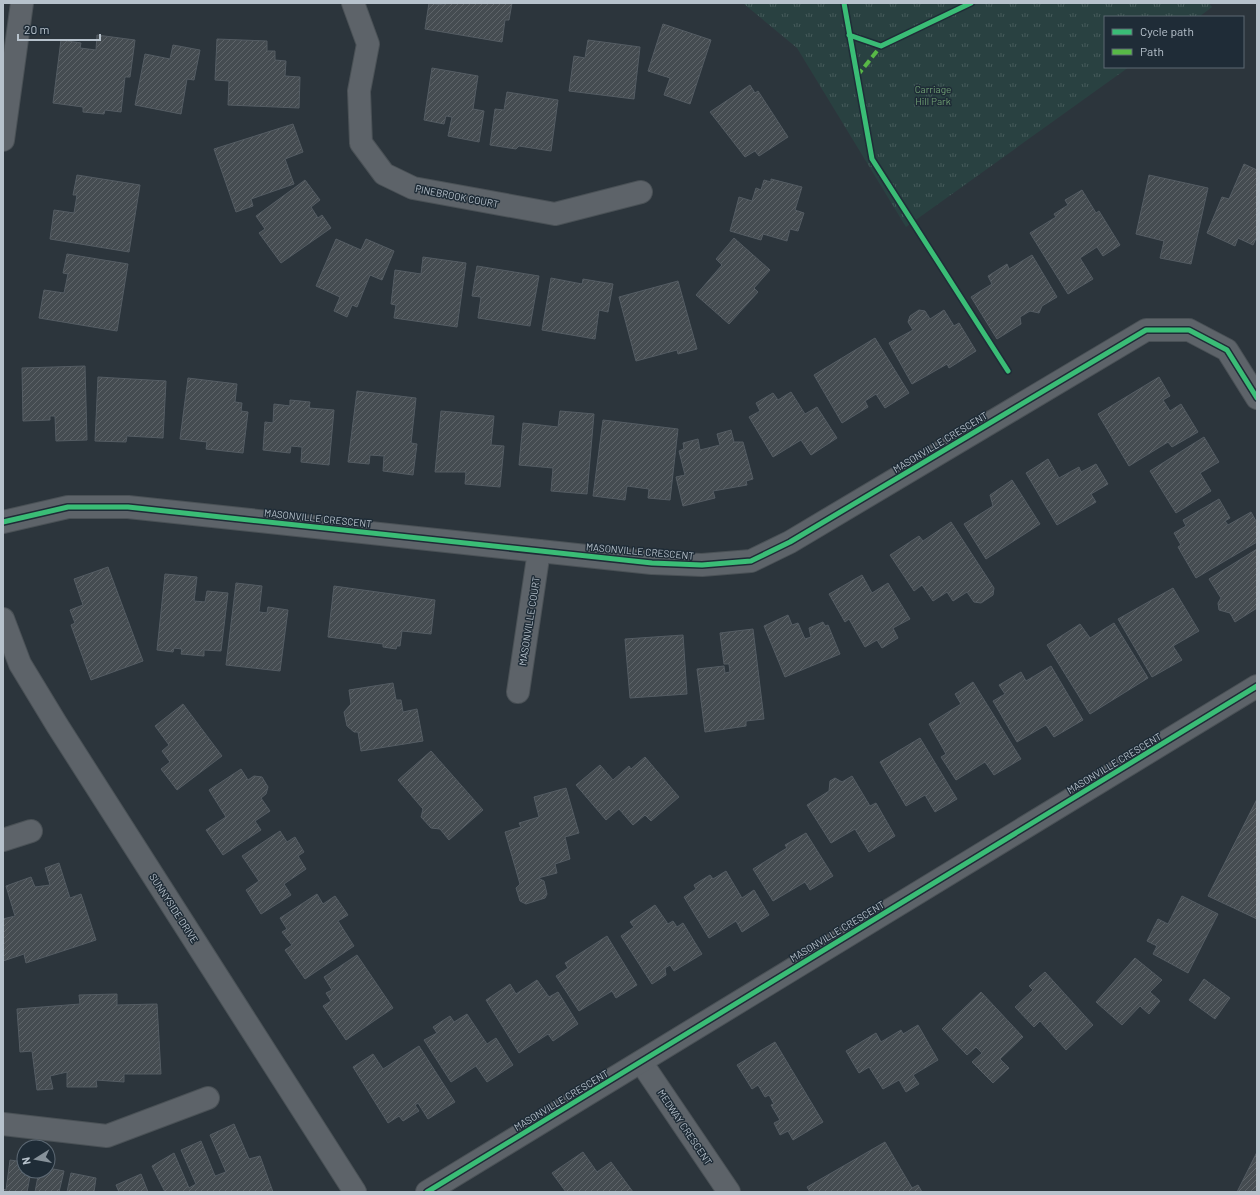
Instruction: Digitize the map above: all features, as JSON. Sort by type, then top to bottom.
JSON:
[{"type":"street","points":[[3,140],[22,3]]},
{"type":"street","name":"PINEBROOK COURT","points":[[353,3],[368,44],[359,91],[361,143],[384,174],[413,188],[555,214],[641,192]]},
{"type":"street","name":"MASONVILLE CRESCENT","points":[[3,522],[68,507],[128,507],[652,563],[702,565],[751,562],[790,542],[1146,330],[1189,330],[1226,350],[1257,398]]},
{"type":"street","name":"MASONVILLE COURT","points":[[518,692],[539,551]]},
{"type":"street","name":"SUNNYSIDE DRIVE","points":[[3,619],[20,664],[57,725],[355,1192]]},
{"type":"street","name":"MASONVILLE CRESCENT","points":[[427,1192],[1257,686]]},
{"type":"street","points":[[3,840],[31,831]]},
{"type":"street","name":"MEDWAY CRESCENT","points":[[641,1062],[729,1192]]},
{"type":"street","points":[[3,1124],[107,1136],[208,1098]]},
{"type":"green space","name":"Carriage Hill Park","points":[[1209,3],[1212,7],[1200,16],[1104,16],[1104,68],[1128,68],[906,227],[797,48],[744,4]]},
{"type":"building","points":[[429,3],[444,5],[445,3],[512,3],[509,20],[505,20],[502,42],[425,29]]},
{"type":"building","points":[[663,24],[711,40],[690,104],[664,95],[670,78],[648,71]]},
{"type":"building","points":[[97,35],[135,40],[130,77],[125,77],[121,112],[105,110],[104,114],[83,112],[83,107],[53,103],[61,40],[81,43],[80,48],[96,50]]},
{"type":"building","points":[[217,39],[267,41],[267,51],[275,51],[275,60],[286,61],[285,76],[300,77],[299,108],[228,105],[229,81],[215,80]]},
{"type":"building","points":[[588,40],[640,47],[634,99],[569,91],[574,56],[585,58]]},
{"type":"building","points":[[173,45],[200,50],[194,80],[187,79],[181,114],[135,105],[145,54],[170,59]]},
{"type":"building","points":[[432,68],[478,76],[473,109],[484,111],[479,142],[448,136],[452,117],[446,116],[444,124],[424,120]]},
{"type":"building","points":[[750,85],[755,93],[758,91],[788,137],[759,156],[755,151],[745,157],[710,112]]},
{"type":"building","points":[[507,92],[558,100],[551,151],[519,146],[516,149],[490,145],[495,109],[504,110]]},
{"type":"building","points":[[293,124],[303,152],[285,159],[294,184],[251,199],[253,206],[236,212],[214,149]]},
{"type":"building","points":[[1244,164],[1257,170],[1257,236],[1253,245],[1238,238],[1235,246],[1207,233],[1222,197],[1229,199]]},
{"type":"building","points":[[77,175],[140,185],[129,252],[50,239],[54,210],[74,213],[77,195],[73,195]]},
{"type":"building","points":[[1149,175],[1208,188],[1191,264],[1160,258],[1164,241],[1136,234]]},
{"type":"building","points":[[771,179],[802,187],[795,210],[804,213],[798,231],[790,229],[787,241],[763,234],[761,240],[730,231],[739,197],[752,201],[756,188],[761,190],[764,180],[771,182]]},
{"type":"building","points":[[305,180],[320,200],[311,207],[318,218],[322,215],[331,228],[281,263],[259,233],[265,229],[256,216]]},
{"type":"building","points":[[1082,190],[1096,213],[1099,211],[1120,245],[1103,256],[1097,247],[1080,258],[1093,279],[1068,294],[1030,233],[1056,217],[1054,214],[1068,205],[1065,200]]},
{"type":"building","points":[[734,238],[770,270],[754,288],[758,292],[729,324],[696,295],[722,265],[716,259]]},
{"type":"building","points":[[336,239],[361,250],[366,239],[394,251],[382,280],[370,275],[357,307],[352,305],[347,317],[334,311],[340,297],[316,286]]},
{"type":"building","points":[[67,254],[128,264],[117,331],[39,318],[44,290],[64,293],[68,274],[63,273]]},
{"type":"building","points":[[1032,255],[1057,297],[1042,306],[1039,313],[1030,311],[1020,317],[1021,324],[997,339],[971,297],[992,284],[988,276],[1007,264],[1009,269]]},
{"type":"building","points":[[423,257],[466,263],[457,327],[394,318],[396,305],[391,304],[395,270],[421,274]]},
{"type":"building","points":[[477,266],[539,276],[530,326],[478,318],[481,297],[472,296]]},
{"type":"building","points":[[551,278],[582,284],[583,279],[613,284],[608,312],[599,310],[595,339],[542,330]]},
{"type":"building","points":[[678,281],[697,349],[678,354],[677,350],[636,361],[619,297]]},
{"type":"building","points":[[919,310],[925,311],[930,319],[944,310],[954,326],[959,323],[976,351],[949,368],[947,364],[912,384],[889,343],[913,330],[908,322],[910,316]]},
{"type":"building","points":[[875,338],[909,393],[885,408],[876,394],[865,401],[868,407],[842,423],[814,375]]},
{"type":"building","points":[[85,366],[87,440],[56,441],[55,416],[50,416],[50,420],[23,421],[22,368]]},
{"type":"building","points":[[98,377],[166,381],[163,438],[127,436],[126,442],[95,441]]},
{"type":"building","points":[[1159,377],[1170,396],[1163,400],[1170,411],[1181,404],[1198,432],[1172,447],[1168,442],[1129,466],[1098,414]]},
{"type":"building","points":[[188,378],[237,384],[235,402],[242,403],[241,411],[248,412],[243,453],[206,449],[207,442],[180,439]]},
{"type":"building","points":[[357,391],[416,398],[411,443],[417,444],[413,475],[383,471],[384,456],[370,455],[369,464],[348,462]]},
{"type":"building","points":[[791,392],[805,414],[817,407],[837,438],[811,455],[801,440],[773,457],[749,417],[760,411],[756,403],[773,393],[778,400]]},
{"type":"building","points":[[290,400],[310,402],[309,408],[334,410],[329,465],[301,462],[302,447],[291,446],[290,453],[263,450],[265,422],[273,423],[274,404],[290,406]]},
{"type":"building","points":[[441,411],[494,416],[491,445],[504,446],[500,487],[465,484],[466,472],[435,472]]},
{"type":"building","points":[[560,411],[594,414],[587,494],[551,491],[553,468],[519,465],[523,423],[558,427]]},
{"type":"building","points":[[603,420],[678,429],[670,500],[648,498],[649,489],[627,486],[625,500],[593,496]]},
{"type":"building","points":[[731,430],[734,442],[743,442],[753,479],[746,481],[747,485],[713,491],[715,498],[683,506],[676,477],[685,475],[679,451],[684,449],[683,443],[698,439],[700,450],[720,445],[717,434]]},
{"type":"building","points":[[1204,437],[1219,462],[1200,473],[1211,491],[1176,513],[1150,471]]},
{"type":"building","points":[[1048,459],[1059,478],[1079,467],[1081,472],[1096,464],[1108,484],[1091,494],[1096,502],[1057,525],[1026,473]]},
{"type":"building","points":[[1012,480],[1040,524],[986,559],[964,524],[993,506],[990,495]]},
{"type":"building","points":[[1219,499],[1230,518],[1225,521],[1228,525],[1251,512],[1257,523],[1257,542],[1196,578],[1178,547],[1181,545],[1174,533],[1186,526],[1183,520]]},
{"type":"building","points":[[951,522],[994,588],[993,595],[981,603],[974,602],[967,592],[953,601],[947,592],[933,601],[922,585],[914,591],[890,555],[919,536],[923,541]]},
{"type":"building","points":[[1257,549],[1257,608],[1235,622],[1230,613],[1219,610],[1218,603],[1221,598],[1209,579]]},
{"type":"building","points":[[108,567],[143,661],[91,680],[71,625],[75,623],[70,610],[83,605],[74,579]]},
{"type":"building","points":[[165,574],[197,577],[194,601],[205,602],[207,591],[228,593],[221,651],[204,650],[204,656],[181,654],[182,649],[174,648],[173,652],[157,650]]},
{"type":"building","points":[[862,575],[872,593],[888,583],[910,619],[893,628],[898,638],[882,648],[877,640],[865,647],[849,619],[845,622],[829,594]]},
{"type":"building","points":[[236,583],[262,586],[259,612],[267,613],[268,607],[288,610],[280,671],[226,665]]},
{"type":"building","points":[[334,586],[435,600],[431,634],[402,631],[400,646],[397,646],[396,649],[383,647],[383,644],[328,637]]},
{"type":"building","points":[[1173,588],[1199,631],[1173,646],[1182,660],[1152,677],[1118,619]]},
{"type":"building","points":[[788,615],[792,625],[798,623],[805,639],[811,637],[809,628],[823,622],[825,626],[828,625],[840,654],[785,677],[764,626]]},
{"type":"building","points":[[1114,623],[1148,678],[1090,714],[1047,645],[1080,624],[1090,638]]},
{"type":"building","points":[[753,629],[764,719],[746,721],[746,726],[705,732],[697,669],[724,666],[725,673],[730,672],[729,664],[724,664],[720,633]]},
{"type":"building","points":[[683,635],[687,694],[630,698],[625,639]]},
{"type":"building","points":[[1051,666],[1083,720],[1054,737],[1046,725],[1017,742],[993,701],[1005,694],[999,685],[1021,672],[1026,681]]},
{"type":"building","points":[[973,682],[1021,759],[994,775],[985,762],[956,780],[941,757],[946,754],[929,724],[961,704],[955,694]]},
{"type":"building","points":[[393,683],[396,700],[401,700],[403,712],[417,709],[423,741],[361,751],[358,732],[354,732],[347,726],[344,712],[351,704],[349,690]]},
{"type":"building","points":[[183,704],[222,756],[177,790],[161,769],[170,762],[162,751],[169,745],[155,726]]},
{"type":"building","points":[[920,738],[957,799],[935,812],[925,795],[906,806],[880,762]]},
{"type":"building","points":[[431,751],[483,810],[449,840],[440,829],[431,828],[421,817],[423,809],[398,780]]},
{"type":"building","points":[[645,757],[679,797],[651,821],[645,815],[633,825],[619,809],[606,820],[576,785],[600,765],[613,780],[629,766],[631,769]]},
{"type":"building","points":[[241,769],[248,780],[254,776],[262,777],[268,787],[266,794],[261,798],[270,811],[255,821],[261,830],[223,855],[206,830],[226,817],[209,790]]},
{"type":"building","points":[[852,776],[870,806],[876,803],[895,836],[869,852],[855,829],[831,843],[807,805],[829,791],[830,781],[835,778],[842,782]]},
{"type":"building","points":[[566,788],[579,833],[565,837],[570,859],[555,864],[557,873],[538,878],[544,881],[547,894],[545,898],[526,904],[520,901],[516,888],[520,884],[505,832],[521,827],[519,823],[539,817],[534,797]]},
{"type":"building","points":[[1257,799],[1257,919],[1208,896]]},
{"type":"building","points":[[280,831],[287,842],[295,837],[304,852],[298,856],[306,869],[284,884],[291,895],[261,914],[246,890],[259,881],[242,856]]},
{"type":"building","points":[[806,833],[833,876],[810,890],[805,882],[773,901],[753,869],[787,848],[785,845]]},
{"type":"building","points":[[59,863],[70,898],[81,894],[96,940],[26,963],[24,954],[3,961],[3,919],[15,916],[6,886],[31,877],[35,887],[50,885],[45,868]]},
{"type":"building","points":[[726,871],[742,898],[754,890],[769,915],[742,932],[736,921],[709,938],[684,897],[696,889],[694,885],[710,875],[713,879]]},
{"type":"building","points":[[317,894],[323,904],[335,896],[348,915],[338,921],[354,946],[305,979],[285,950],[292,945],[282,932],[287,929],[280,918]]},
{"type":"building","points":[[1182,896],[1218,914],[1188,973],[1153,954],[1157,946],[1147,941],[1158,919],[1168,924]]},
{"type":"building","points":[[655,905],[668,924],[673,921],[677,927],[683,923],[702,954],[674,971],[670,965],[665,968],[666,975],[652,984],[621,936],[634,927],[630,922]]},
{"type":"building","points":[[607,936],[637,985],[616,998],[612,991],[579,1011],[556,976],[568,968],[565,963]]},
{"type":"building","points":[[357,955],[393,1008],[346,1040],[323,1006],[331,1001],[326,993],[332,990],[324,977]]},
{"type":"building","points":[[1135,958],[1162,980],[1150,992],[1160,1001],[1149,1014],[1140,1006],[1122,1025],[1096,1002]]},
{"type":"building","points":[[1045,972],[1093,1025],[1066,1050],[1040,1021],[1034,1027],[1015,1007],[1033,990],[1029,986]]},
{"type":"building","points":[[1204,979],[1230,998],[1215,1019],[1189,1000]]},
{"type":"building","points":[[537,980],[549,997],[558,992],[578,1024],[553,1041],[548,1034],[519,1053],[486,1000],[510,984],[516,994]]},
{"type":"building","points":[[981,992],[1023,1037],[1000,1059],[1009,1068],[993,1083],[972,1062],[982,1053],[976,1047],[967,1055],[942,1029]]},
{"type":"building","points":[[117,994],[117,1005],[157,1004],[161,1074],[124,1074],[124,1082],[96,1080],[97,1087],[67,1087],[67,1072],[50,1076],[53,1089],[37,1090],[32,1051],[20,1052],[17,1009],[80,1004],[79,995]]},
{"type":"building","points":[[467,1014],[487,1044],[496,1038],[513,1065],[487,1082],[476,1066],[451,1082],[424,1040],[437,1033],[433,1027],[450,1016],[454,1022]]},
{"type":"building","points":[[918,1025],[938,1060],[913,1075],[919,1084],[906,1092],[899,1080],[883,1089],[869,1067],[859,1073],[846,1051],[876,1033],[881,1042],[901,1030],[903,1034]]},
{"type":"building","points":[[775,1042],[823,1122],[793,1140],[788,1131],[780,1135],[774,1123],[780,1120],[771,1105],[774,1104],[769,1095],[765,1097],[758,1085],[752,1089],[737,1065]]},
{"type":"building","points":[[419,1046],[455,1102],[428,1119],[418,1103],[415,1105],[419,1111],[403,1121],[399,1116],[388,1123],[353,1067],[373,1054],[383,1069]]},
{"type":"building","points":[[234,1124],[249,1159],[260,1156],[273,1192],[165,1192],[152,1166],[174,1153],[189,1188],[196,1184],[181,1150],[201,1141],[215,1176],[226,1172],[210,1135]]},
{"type":"building","points":[[885,1142],[912,1188],[918,1185],[922,1192],[810,1192],[807,1187]]},
{"type":"building","points":[[583,1152],[597,1172],[611,1162],[633,1192],[566,1192],[552,1173]]},
{"type":"building","points":[[1257,1152],[1257,1192],[1237,1192]]},
{"type":"building","points":[[10,1160],[16,1161],[16,1179],[29,1179],[27,1192],[3,1192],[3,1189],[6,1190]]},
{"type":"building","points":[[56,1170],[64,1171],[59,1192],[35,1192],[37,1179],[56,1179]]},
{"type":"building","points":[[71,1173],[96,1178],[94,1192],[67,1192]]},
{"type":"building","points":[[141,1174],[148,1192],[119,1192],[116,1185]]},
{"type":"marked path","points":[[857,76],[881,46]]},
{"type":"cycle path","points":[[844,3],[872,159],[1008,371]]},
{"type":"cycle path","points":[[849,35],[881,46],[971,3]]},
{"type":"cycle path","points":[[3,522],[68,507],[128,507],[652,563],[702,565],[751,561],[790,542],[1146,330],[1189,330],[1227,350],[1257,398]]},
{"type":"cycle path","points":[[427,1192],[1257,686]]}]
